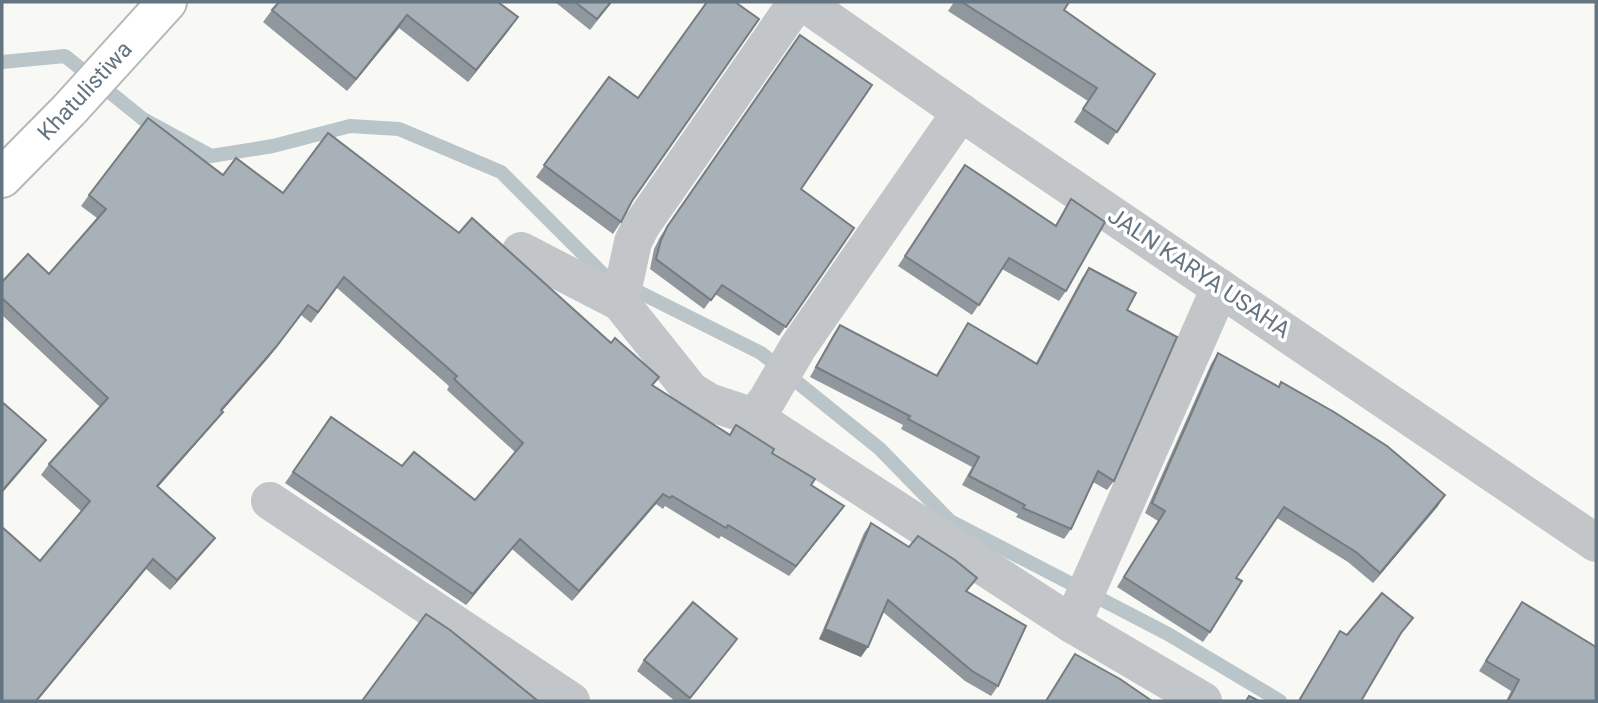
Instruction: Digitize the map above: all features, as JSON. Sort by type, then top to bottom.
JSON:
[{"type":"highway","name":"Khatulistiwa","points":[[2,178],[69,110],[167,2]]},
{"type":"street","points":[[623,287],[633,242],[641,226],[797,2]]},
{"type":"street","name":"JALN KARYA USAHA","points":[[803,2],[1596,543]]},
{"type":"street","points":[[760,409],[799,347],[961,112]]},
{"type":"street","points":[[521,251],[623,287],[691,391],[709,402],[760,409],[1083,599],[1203,701]]},
{"type":"street","points":[[1083,599],[1220,288]]},
{"type":"street","points":[[270,501],[532,691],[571,701]]},
{"type":"building","points":[[279,2],[498,2],[518,17],[476,70],[407,15],[356,79],[272,10]]},
{"type":"building","points":[[575,2],[611,2],[597,19]]},
{"type":"building","points":[[707,2],[735,2],[759,19],[632,201],[621,222],[544,165],[609,77],[638,98]]},
{"type":"building","points":[[962,2],[1069,2],[1064,10],[1155,74],[1117,132],[1083,109],[1097,88]]},
{"type":"building","points":[[800,35],[872,85],[801,189],[854,228],[786,327],[722,285],[711,300],[656,259],[667,227]]},
{"type":"building","points":[[148,118],[223,175],[236,158],[283,193],[328,133],[459,233],[472,218],[611,343],[615,338],[659,377],[652,385],[730,435],[736,425],[774,449],[772,453],[815,479],[811,485],[844,506],[796,566],[728,525],[726,528],[672,496],[670,498],[663,494],[579,591],[520,539],[473,594],[293,472],[331,417],[402,466],[414,452],[475,500],[523,443],[454,379],[457,376],[344,277],[318,312],[308,305],[276,347],[221,410],[223,412],[157,486],[215,538],[177,580],[153,559],[36,701],[2,701],[2,527],[40,561],[90,501],[49,464],[108,398],[2,298],[2,282],[28,254],[49,274],[106,209],[89,195]]},
{"type":"building","points":[[965,165],[1056,226],[1071,199],[1105,222],[1066,291],[1009,258],[979,305],[905,256]]},
{"type":"building","points":[[1089,268],[1136,293],[1127,310],[1177,337],[1114,481],[1098,471],[1071,529],[1023,508],[1025,505],[969,476],[979,457],[908,419],[910,416],[816,367],[840,325],[937,376],[968,323],[1037,364]]},
{"type":"building","points":[[1218,353],[1279,387],[1281,382],[1334,412],[1387,446],[1445,495],[1380,573],[1356,552],[1284,507],[1236,578],[1242,581],[1210,632],[1124,577],[1165,511],[1152,503]]},
{"type":"building","points":[[2,402],[46,440],[2,491]]},
{"type":"building","points":[[871,523],[909,547],[918,536],[955,560],[977,578],[966,591],[1026,626],[998,686],[972,671],[888,600],[868,647],[825,629]]},
{"type":"building","points":[[1382,593],[1413,618],[1401,633],[1361,701],[1299,701],[1340,631],[1347,635]]},
{"type":"building","points":[[693,602],[737,639],[690,698],[644,660]]},
{"type":"building","points":[[1522,602],[1596,647],[1596,701],[1508,701],[1519,680],[1486,661]]},
{"type":"building","points":[[426,614],[450,630],[538,701],[362,701]]},
{"type":"building","points":[[1075,654],[1120,679],[1152,701],[1046,701]]},
{"type":"building","points":[[1249,696],[1259,701],[1246,701]]},
{"type":"waterway","points":[[2,62],[65,56],[143,119],[211,156],[273,146],[350,126],[399,129],[501,172],[603,274],[761,353],[880,449],[950,521],[1168,634],[1280,701]]}]
